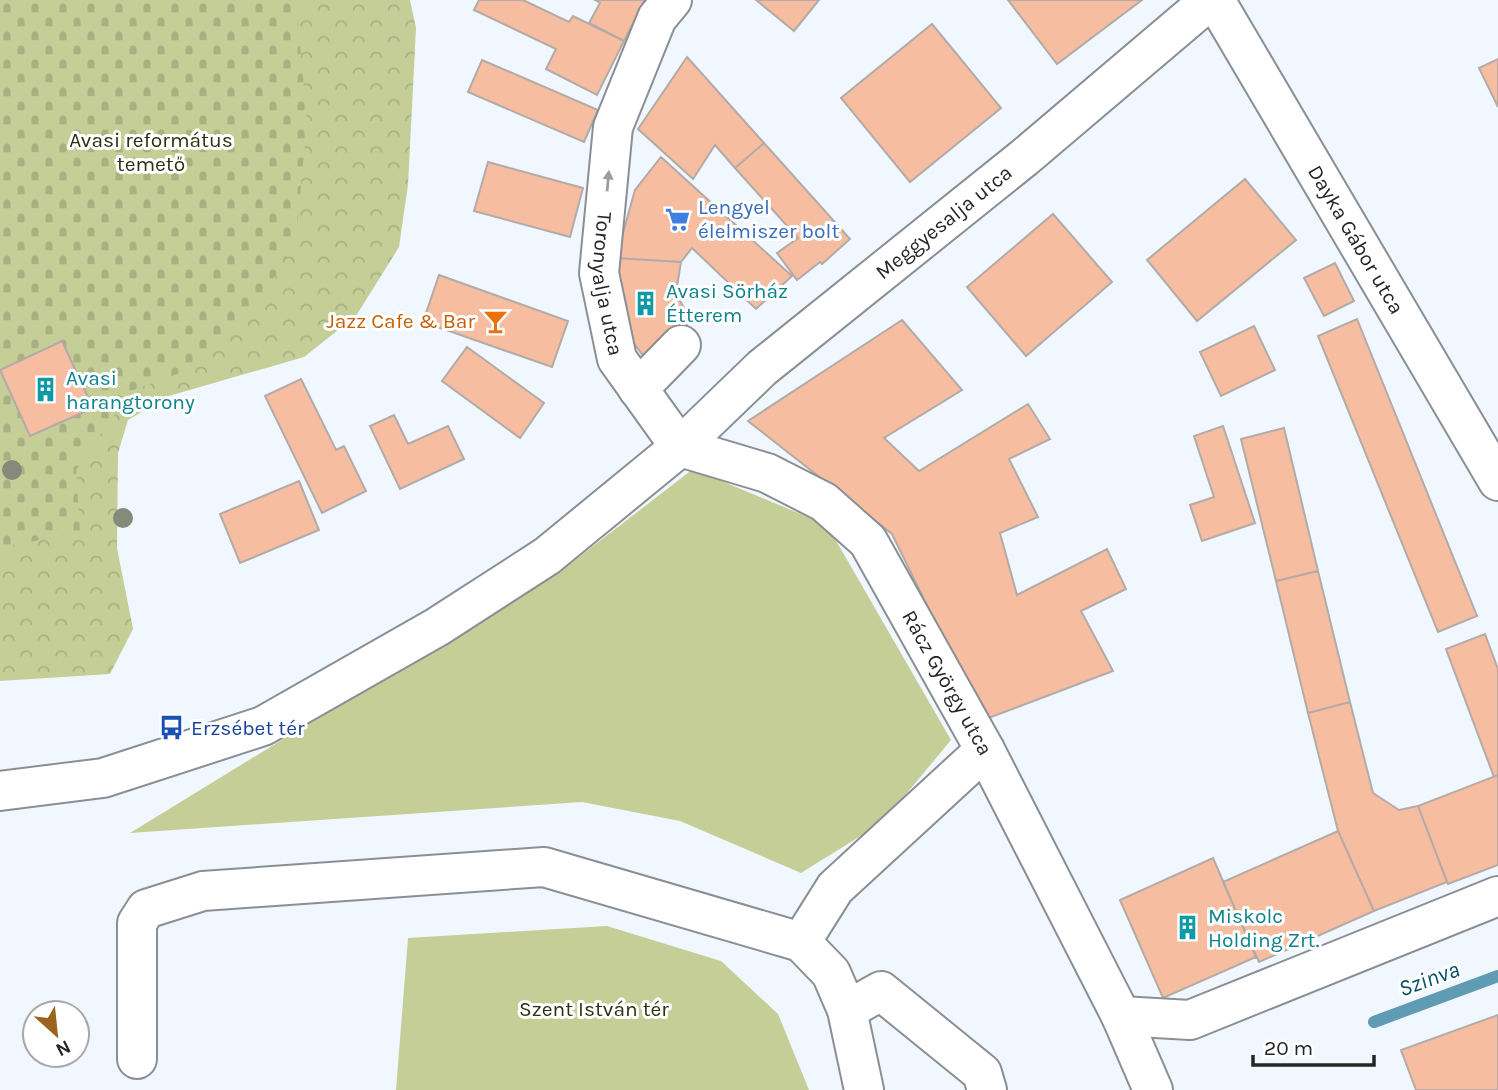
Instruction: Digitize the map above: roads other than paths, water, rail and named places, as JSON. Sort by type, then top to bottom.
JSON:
[{"type":"street","name":"Toronyalja utca","points":[[672,0],[657,18],[613,127],[599,273],[617,359],[680,447]]},
{"type":"street","name":"Meggyesalja utca","points":[[680,447],[762,368],[1025,157],[1213,0]]},
{"type":"street","name":"Dayka Gábor utca","points":[[1213,0],[1498,481]]},
{"type":"street","points":[[638,389],[681,345]]},
{"type":"street","points":[[0,791],[103,778],[263,726],[418,637],[547,556],[680,447]]},
{"type":"street","name":"Rácz György utca","points":[[680,447],[766,473],[824,502],[868,541],[985,750],[1121,1016],[1153,1090]]},
{"type":"street","points":[[801,942],[835,888],[985,750]]},
{"type":"street","points":[[137,1059],[136,923],[146,909],[203,891],[544,867],[801,942],[831,973],[847,1010],[864,1090]]},
{"type":"street","points":[[1121,1016],[1190,1020],[1498,896]]},
{"type":"street","points":[[847,1010],[881,991],[982,1073],[987,1090]]},
{"type":"waterway","name":"Szinva","points":[[1374,1022],[1498,976]]},
{"type":"place","name":"Lengyel élelmiszer bolt","points":[[678,219]]},
{"type":"place","name":"Avasi Sörház Étterem","points":[[646,303]]},
{"type":"place","name":"Jazz Cafe & Bar","points":[[495,321]]},
{"type":"place","name":"Avasi harangtorony","points":[[46,390]]},
{"type":"place","name":"Erzsébet tér","points":[[171,728]]},
{"type":"place","name":"Miskolc Holding Zrt.","points":[[1188,928]]},
{"type":"park label","name":"Avasi református temető","points":[[151,152]]},
{"type":"park label","name":"Szent István tér","points":[[594,1009]]}]
